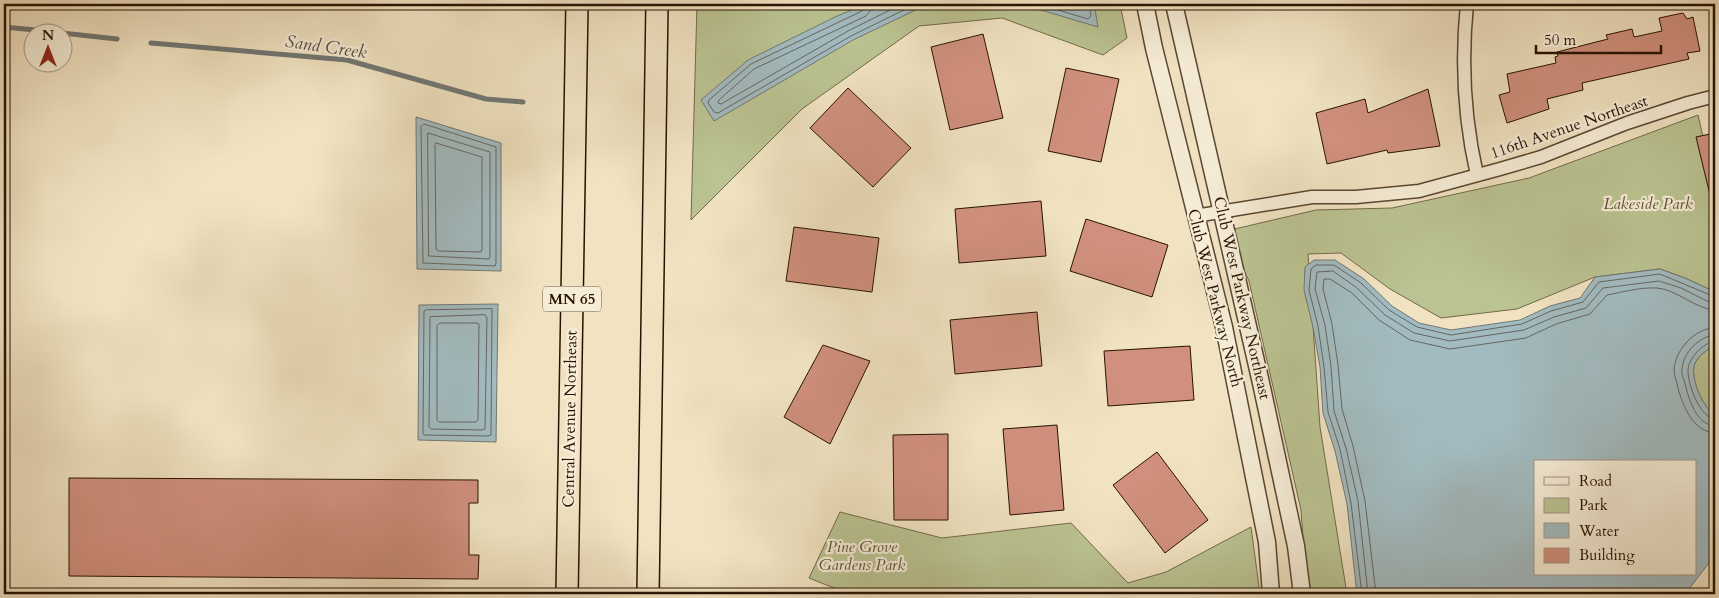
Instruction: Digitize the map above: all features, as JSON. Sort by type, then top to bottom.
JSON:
[{"type":"highway","name":"Central Avenue Northeast","points":[[568,594],[577,4]]},
{"type":"highway","points":[[648,594],[657,4]]},
{"type":"street","name":"Club West Parkway North","points":[[1145,4],[1195,216],[1224,326],[1268,542],[1272,594]]},
{"type":"street","name":"Club West Parkway Northeast","points":[[1174,4],[1261,383],[1296,546],[1302,594]]},
{"type":"street","points":[[1467,4],[1463,76],[1470,147],[1477,175]]},
{"type":"street","name":"116th Avenue Northeast","points":[[1195,216],[1312,197],[1356,197],[1419,191],[1541,157],[1627,123],[1715,96]]},
{"type":"green space","points":[[697,4],[1120,4],[1127,38],[1103,55],[1002,18],[919,26],[802,109],[691,220]]},
{"type":"green space","name":"Lakeside Park","points":[[1698,115],[1715,190],[1715,292],[1660,269],[1595,277],[1517,309],[1441,318],[1390,289],[1341,253],[1308,254],[1320,427],[1347,594],[1307,594],[1301,510],[1249,281],[1226,231],[1316,210],[1392,208],[1529,178]]},
{"type":"green space","points":[[1715,345],[1715,415],[1706,406],[1698,392],[1694,369],[1699,357]]},
{"type":"green space","name":"Pine Grove Gardens Park","points":[[840,512],[942,538],[1071,523],[1128,583],[1166,572],[1251,527],[1260,594],[849,594],[809,578]]},
{"type":"water","points":[[866,4],[928,4],[853,40],[714,121],[701,100],[748,60],[835,17]]},
{"type":"water","points":[[1021,4],[1094,4],[1098,27]]},
{"type":"water","points":[[416,117],[501,143],[501,271],[417,269]]},
{"type":"water","points":[[1314,260],[1335,260],[1364,279],[1392,306],[1419,323],[1451,330],[1520,320],[1550,306],[1580,298],[1595,277],[1660,269],[1715,292],[1715,345],[1699,357],[1695,363],[1694,376],[1698,392],[1706,406],[1715,415],[1715,555],[1685,594],[1357,594],[1347,504],[1335,451],[1323,413],[1320,367],[1304,290],[1305,267]]},
{"type":"water","points":[[498,304],[496,442],[418,440],[419,305]]},
{"type":"building","points":[[1683,13],[1687,19],[1693,17],[1700,51],[1687,53],[1689,59],[1582,83],[1583,90],[1547,99],[1549,109],[1507,123],[1499,95],[1510,92],[1507,74],[1556,63],[1555,57],[1558,56],[1557,52],[1608,39],[1606,35],[1632,29],[1634,37],[1662,31],[1659,18]]},
{"type":"building","points":[[983,34],[1003,118],[950,130],[931,47]]},
{"type":"building","points":[[1066,68],[1119,79],[1101,162],[1048,151]]},
{"type":"building","points":[[848,88],[911,148],[873,187],[810,128]]},
{"type":"building","points":[[1428,89],[1440,146],[1388,153],[1387,150],[1327,164],[1316,113],[1365,99],[1368,113]]},
{"type":"building","points":[[1715,133],[1715,194],[1710,195],[1696,137]]},
{"type":"building","points":[[1041,201],[1046,256],[959,263],[955,209]]},
{"type":"building","points":[[1086,219],[1168,245],[1152,297],[1070,271]]},
{"type":"building","points":[[794,227],[879,238],[872,292],[786,281]]},
{"type":"building","points":[[1037,312],[1042,366],[955,374],[950,320]]},
{"type":"building","points":[[823,345],[870,361],[830,444],[784,417]]},
{"type":"building","points":[[1190,346],[1194,400],[1108,406],[1104,351]]},
{"type":"building","points":[[1057,425],[1064,510],[1010,515],[1003,429]]},
{"type":"building","points":[[948,434],[948,520],[894,520],[893,435]]},
{"type":"building","points":[[1157,452],[1208,520],[1165,553],[1113,485]]},
{"type":"building","points":[[69,478],[478,480],[478,503],[469,503],[469,555],[479,555],[478,579],[69,576]]},
{"type":"waterway","name":"Sand Creek","points":[[4,27],[22,29]]},
{"type":"waterway","name":"Sand Creek","points":[[72,34],[117,39]]},
{"type":"waterway","name":"Sand Creek","points":[[151,43],[347,60],[486,99],[523,102]]}]
